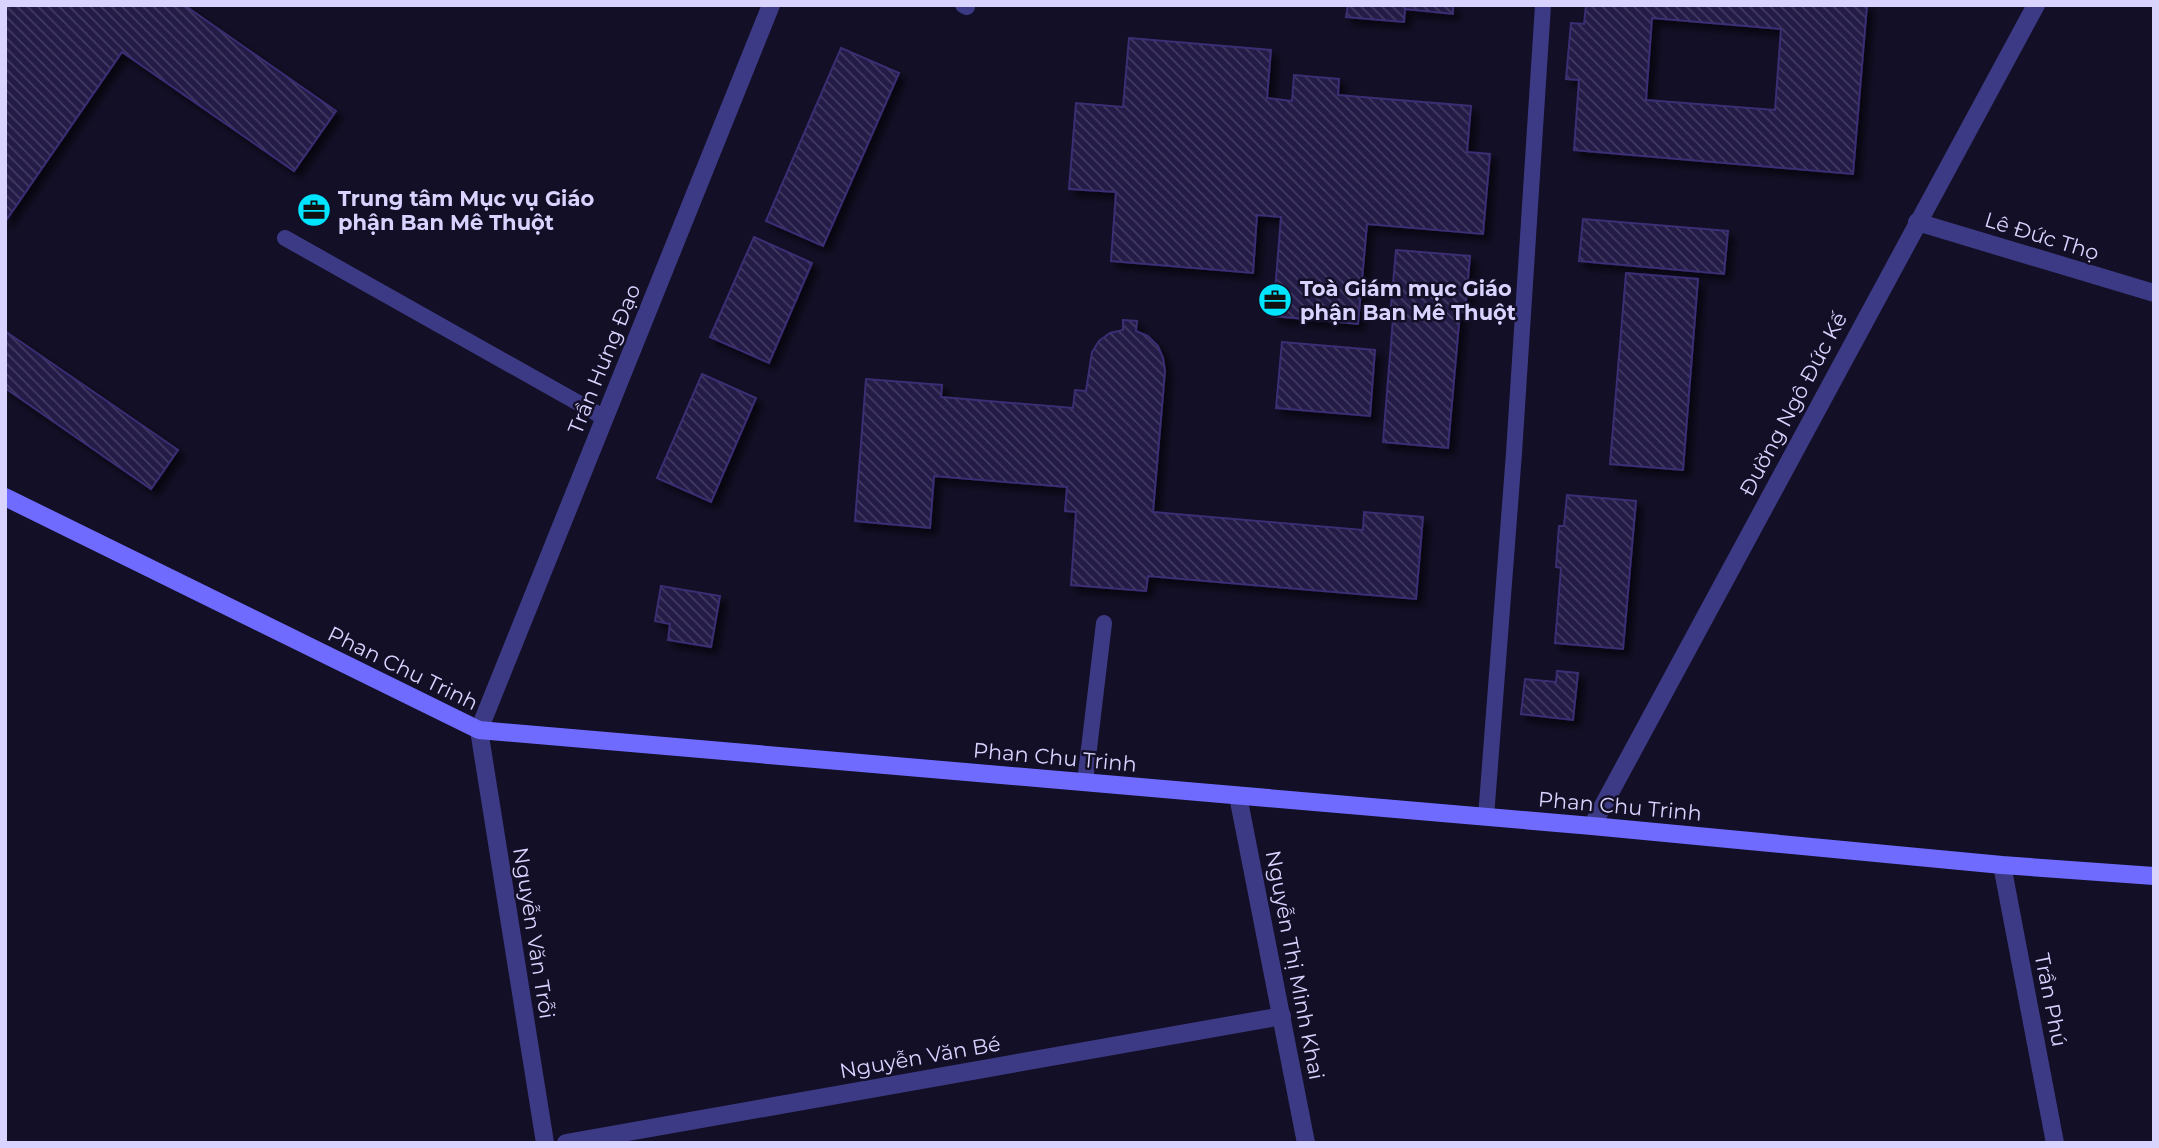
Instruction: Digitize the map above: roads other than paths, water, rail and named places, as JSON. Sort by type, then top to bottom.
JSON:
[{"type":"main road","name":"Phan Chu Trinh","points":[[5,497],[479,730],[1592,825],[2003,865],[2154,876]]},
{"type":"street","name":"Trần Hưng Đạo","points":[[479,730],[771,5]]},
{"type":"street","name":"Đường Ngô Đức Kế","points":[[1592,825],[2036,5]]},
{"type":"street","name":"Lê Đức Thọ","points":[[1917,222],[2154,293]]},
{"type":"street","name":"Nguyễn Văn Trỗi","points":[[479,730],[545,1143]]},
{"type":"street","name":"Nguyễn Thị Minh Khai","points":[[1238,796],[1306,1143]]},
{"type":"street","name":"Trần Phú","points":[[2003,865],[2055,1143]]},
{"type":"street","name":"Nguyễn Văn Bé","points":[[566,1143],[1282,1016]]},
{"type":"lane","points":[[1486,817],[1514,453],[1543,5]]},
{"type":"lane","points":[[285,238],[604,418]]},
{"type":"lane","points":[[1085,782],[1104,623]]},
{"type":"place","name":"Trung tâm Mục vụ Giáo phận Ban Mê Thuột","points":[[314,210]]},
{"type":"place","name":"Toà Giám mục Giáo phận Ban Mê Thuột","points":[[1275,300]]}]
